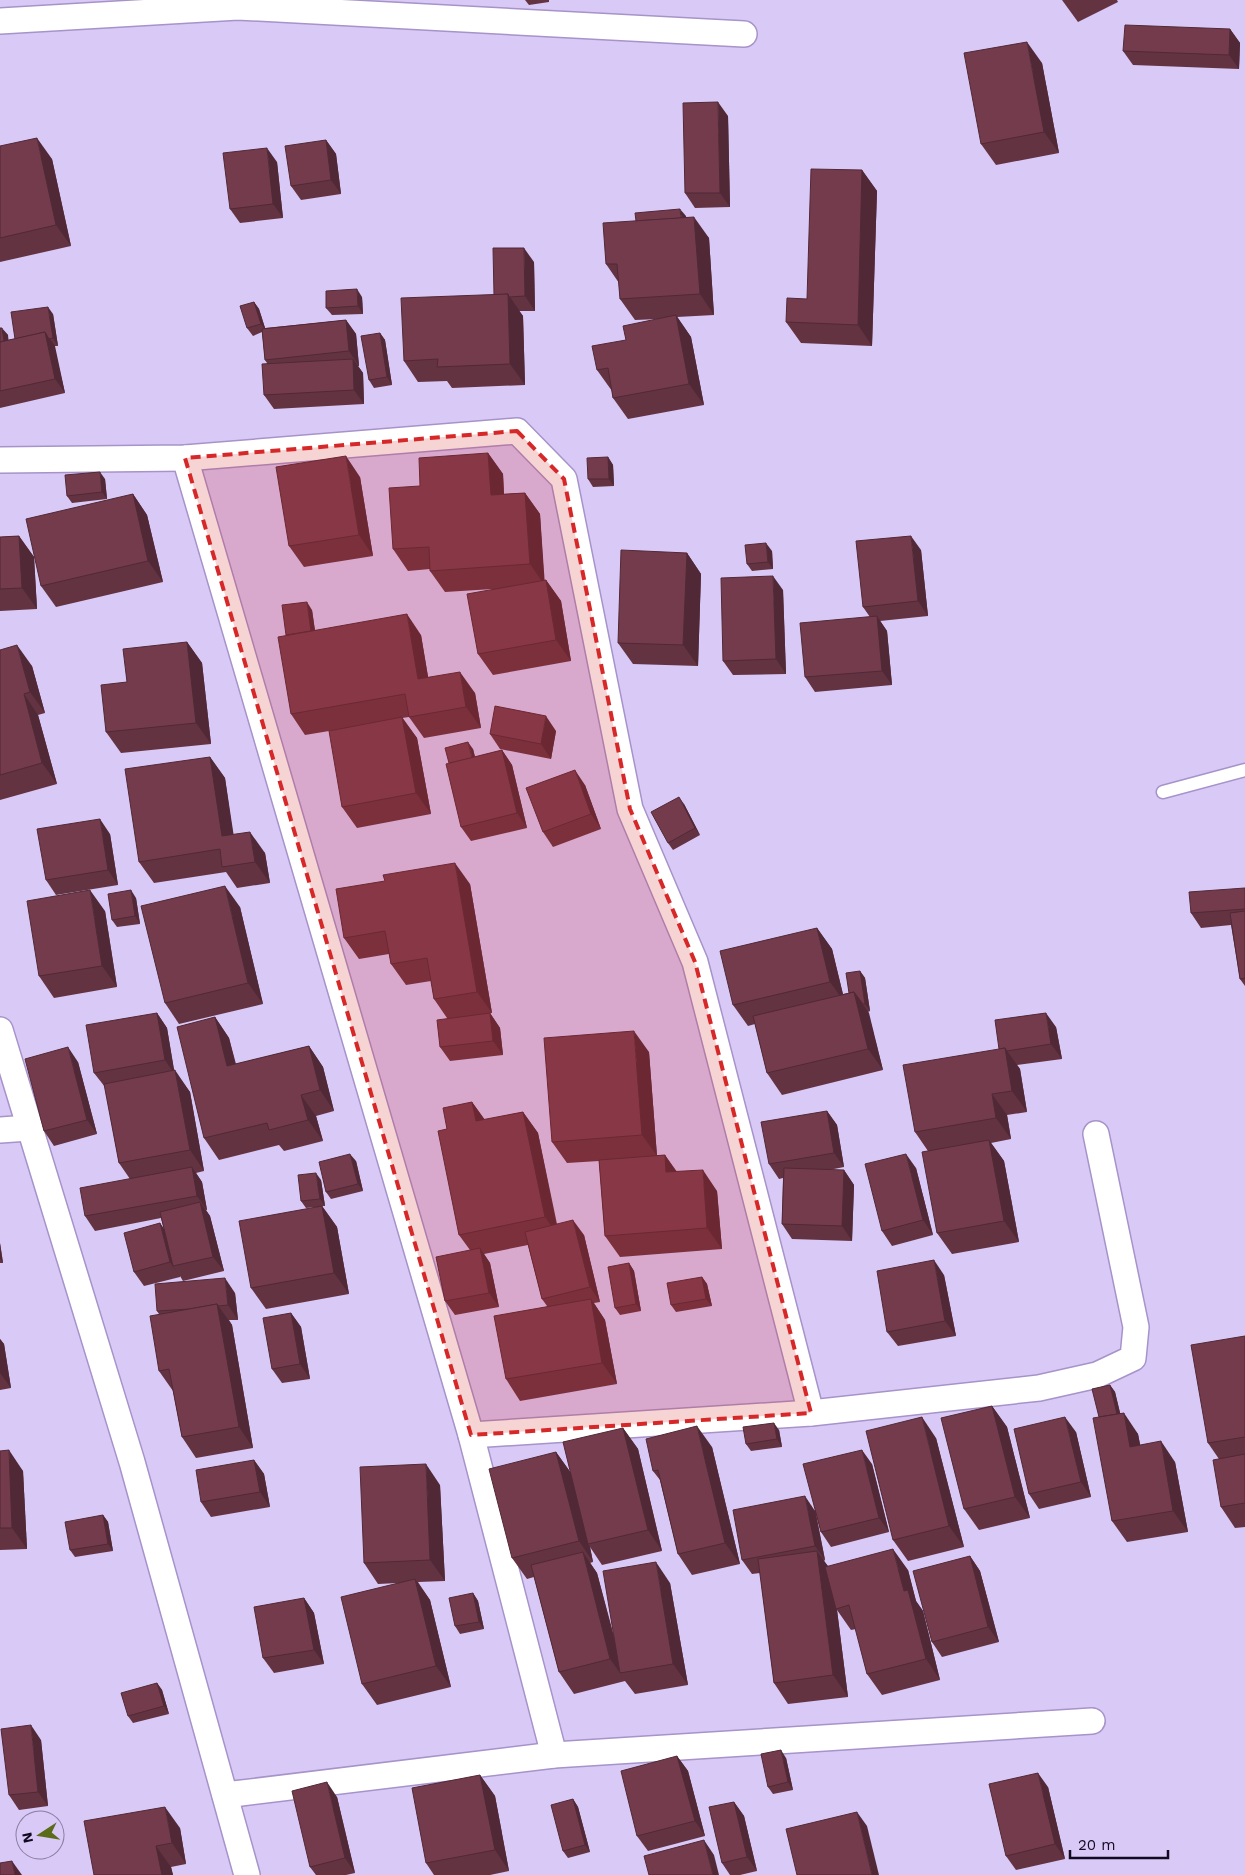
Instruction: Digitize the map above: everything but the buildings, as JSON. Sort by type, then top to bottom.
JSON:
[{"type":"street","points":[[0,21],[238,7],[744,34]]},
{"type":"street","points":[[0,460],[184,458],[517,431],[564,479],[630,809],[695,962],[811,1413]]},
{"type":"street","points":[[184,458],[471,1435],[554,1755]]},
{"type":"street","points":[[0,1030],[132,1462],[247,1875]]},
{"type":"street","points":[[0,1130],[29,1128]]},
{"type":"street","points":[[471,1435],[811,1413],[1039,1388],[1097,1375],[1133,1358],[1136,1327],[1096,1134]]},
{"type":"street","points":[[226,1795],[554,1755],[1092,1720]]},
{"type":"lane","points":[[1163,792],[1245,770]]},
{"type":"highlighted area","points":[[517,431],[564,479],[630,809],[695,962],[811,1413],[471,1435],[185,458]]}]
